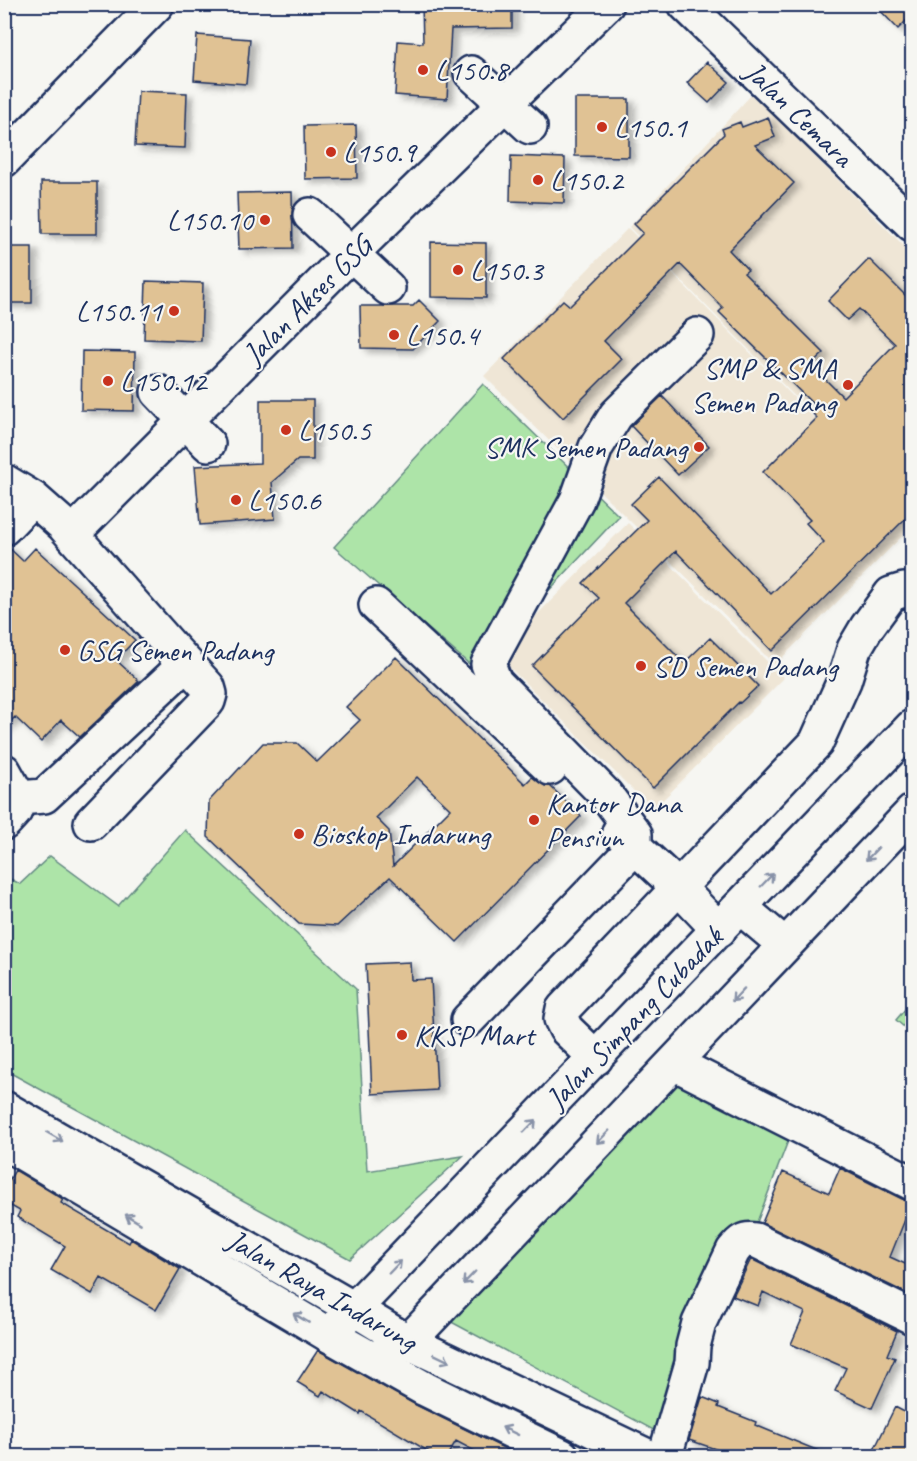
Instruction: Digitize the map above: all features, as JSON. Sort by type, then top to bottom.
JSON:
[{"type":"main road","points":[[4,160],[157,4]]},
{"type":"main road","name":"Jalan Akses GSG","points":[[65,527],[69,530],[79,527],[105,501],[197,433],[352,254],[607,4]]},
{"type":"main road","name":"Jalan Cemara","points":[[685,4],[912,224]]},
{"type":"main road","points":[[471,73],[530,127]]},
{"type":"main road","points":[[310,215],[388,288]]},
{"type":"main road","points":[[468,1020],[635,847],[635,834],[606,795],[495,682],[488,664],[577,500],[596,447],[616,415],[697,335]]},
{"type":"main road","points":[[158,392],[197,433]]},
{"type":"main road","points":[[4,481],[34,499],[65,527],[208,687],[210,694],[208,701],[91,823]]},
{"type":"main road","points":[[4,528],[34,499]]},
{"type":"main road","points":[[596,1058],[566,1029],[561,1019],[563,1009],[816,744],[844,681],[854,649],[867,627],[891,594],[904,590],[912,592]]},
{"type":"main road","points":[[376,606],[679,888],[729,919],[785,945]]},
{"type":"main road","points":[[9,798],[44,796],[175,674],[179,665],[174,650]]},
{"type":"main road","name":"Jalan Simpang Cubadak","points":[[329,1335],[912,727]]},
{"type":"main road","name":"Jalan Simpang Cubadak","points":[[408,1342],[912,812]]},
{"type":"main road","points":[[674,1063],[912,1183]]},
{"type":"main road","name":"Jalan Raya Indarung","points":[[4,1108],[408,1342],[647,1456]]},
{"type":"main road","name":"Jalan Raya Indarung","points":[[4,1142],[329,1335],[426,1389],[562,1456]]},
{"type":"main road","points":[[665,1456],[692,1363],[693,1346],[699,1323],[739,1243],[747,1239],[755,1240],[912,1317]]},
{"type":"main road","points":[[371,1358],[408,1342]]},
{"type":"shaded area","name":"SMP & SMA Semen Padang","points":[[752,94],[912,254],[912,516],[629,227]]},
{"type":"shaded area","name":"SMK Semen Padang","points":[[628,228],[912,518],[912,526],[775,665],[484,376]]},
{"type":"shaded area","name":"SD Semen Padang","points":[[628,523],[784,678],[653,810],[497,655]]},
{"type":"green space","points":[[483,384],[619,516],[475,669],[334,547]]},
{"type":"green space","points":[[185,830],[356,989],[367,1171],[463,1156],[350,1259],[5,1070],[5,876],[20,884],[50,856],[118,906]]},
{"type":"green space","points":[[912,1001],[912,1034],[896,1020]]},
{"type":"green space","points":[[664,1068],[791,1133],[757,1222],[734,1228],[695,1290],[678,1350],[659,1433],[429,1310]]},
{"type":"building","points":[[422,4],[512,4],[512,28],[451,29],[447,99],[395,95],[398,41],[423,43]]},
{"type":"building","points":[[874,4],[912,4],[912,15],[898,29]]},
{"type":"building","points":[[197,35],[250,39],[246,84],[194,80]]},
{"type":"building","points":[[707,62],[729,82],[709,103],[687,83]]},
{"type":"building","points":[[138,91],[187,93],[185,148],[135,146]]},
{"type":"building","name":"L150.1","points":[[575,99],[629,99],[629,157],[575,156]]},
{"type":"building","points":[[768,117],[775,137],[755,145],[794,183],[729,250],[748,270],[744,273],[824,353],[811,365],[843,397],[895,344],[859,309],[847,320],[828,301],[869,259],[912,302],[912,512],[772,651],[676,551],[624,603],[684,663],[710,638],[758,686],[653,788],[532,666],[599,598],[583,583],[647,520],[631,504],[659,477],[771,594],[824,542],[806,523],[810,520],[763,472],[817,418],[812,413],[817,408],[719,312],[723,308],[680,264],[604,341],[622,359],[563,418],[504,359],[563,300],[570,306],[643,233],[634,224],[724,134],[722,129],[740,122],[742,127]]},
{"type":"building","name":"L150.9","points":[[356,125],[357,178],[305,179],[304,126]]},
{"type":"building","name":"L150.2","points":[[511,156],[565,158],[564,203],[510,201]]},
{"type":"building","points":[[41,182],[97,182],[97,234],[42,234]]},
{"type":"building","name":"L150.10","points":[[292,192],[293,248],[239,249],[237,193]]},
{"type":"building","name":"L150.3","points":[[431,242],[486,243],[486,298],[431,297]]},
{"type":"building","points":[[4,247],[32,247],[32,303],[4,303]]},
{"type":"building","name":"L150.11","points":[[146,281],[203,283],[201,341],[144,339]]},
{"type":"building","name":"L150.4","points":[[419,300],[440,321],[413,349],[361,348],[360,306],[413,306]]},
{"type":"building","name":"L150.12","points":[[82,351],[135,352],[134,411],[81,410]]},
{"type":"building","points":[[662,396],[709,446],[678,475],[631,426]]},
{"type":"building","points":[[260,400],[313,400],[313,460],[298,460],[272,482],[275,519],[200,525],[195,466],[260,463]]},
{"type":"building","name":"GSG Semen Padang","points":[[4,546],[7,546],[23,561],[35,548],[135,640],[116,660],[139,681],[80,737],[61,720],[41,742],[15,717],[4,728]]},
{"type":"building","points":[[396,657],[525,784],[532,777],[545,786],[550,786],[581,816],[457,942],[390,877],[337,926],[299,924],[208,837],[209,801],[263,743],[297,743],[317,762],[360,720],[346,707]],"holes":[[[417,777],[450,809],[393,866],[389,831],[376,818]]]},
{"type":"building","name":"KKSP Mart","points":[[410,962],[411,980],[431,979],[437,1090],[372,1094],[366,964]]},
{"type":"building","points":[[840,1168],[912,1202],[890,1257],[912,1267],[912,1296],[762,1223],[783,1172],[829,1193]]},
{"type":"building","points":[[15,1170],[63,1199],[61,1203],[129,1243],[131,1239],[180,1269],[156,1310],[101,1278],[92,1294],[51,1270],[65,1246],[17,1217],[20,1211],[4,1202],[4,1189]]},
{"type":"building","points":[[751,1259],[897,1331],[887,1355],[895,1358],[872,1408],[835,1391],[846,1368],[791,1344],[805,1312],[763,1292],[758,1306],[733,1296]]},
{"type":"building","points":[[318,1350],[416,1405],[520,1456],[484,1456],[456,1441],[447,1456],[436,1456],[323,1391],[320,1396],[297,1382]]},
{"type":"building","points":[[702,1397],[719,1404],[718,1407],[756,1422],[755,1425],[831,1456],[736,1456],[689,1440]]},
{"type":"building","points":[[895,1407],[912,1416],[912,1443],[906,1456],[871,1456]]},
{"type":"place","name":"L150.8","points":[[423,70]]},
{"type":"place","name":"L150.1","points":[[602,127]]},
{"type":"place","name":"L150.9","points":[[331,152]]},
{"type":"place","name":"L150.2","points":[[538,180]]},
{"type":"place","name":"L150.10","points":[[265,220]]},
{"type":"place","name":"L150.3","points":[[458,270]]},
{"type":"place","name":"L150.11","points":[[174,311]]},
{"type":"place","name":"L150.4","points":[[394,335]]},
{"type":"place","name":"L150.12","points":[[108,381]]},
{"type":"place","name":"SMP & SMA Semen Padang","points":[[848,385]]},
{"type":"place","name":"L150.5","points":[[286,430]]},
{"type":"place","name":"SMK Semen Padang","points":[[699,447]]},
{"type":"place","name":"L150.6","points":[[236,500]]},
{"type":"place","name":"GSG Semen Padang","points":[[65,650]]},
{"type":"place","name":"SD Semen Padang","points":[[641,666]]},
{"type":"place","name":"Kantor Dana Pensiun","points":[[534,820]]},
{"type":"place","name":"Bioskop Indarung","points":[[299,834]]},
{"type":"place","name":"KKSP Mart","points":[[402,1035]]}]
